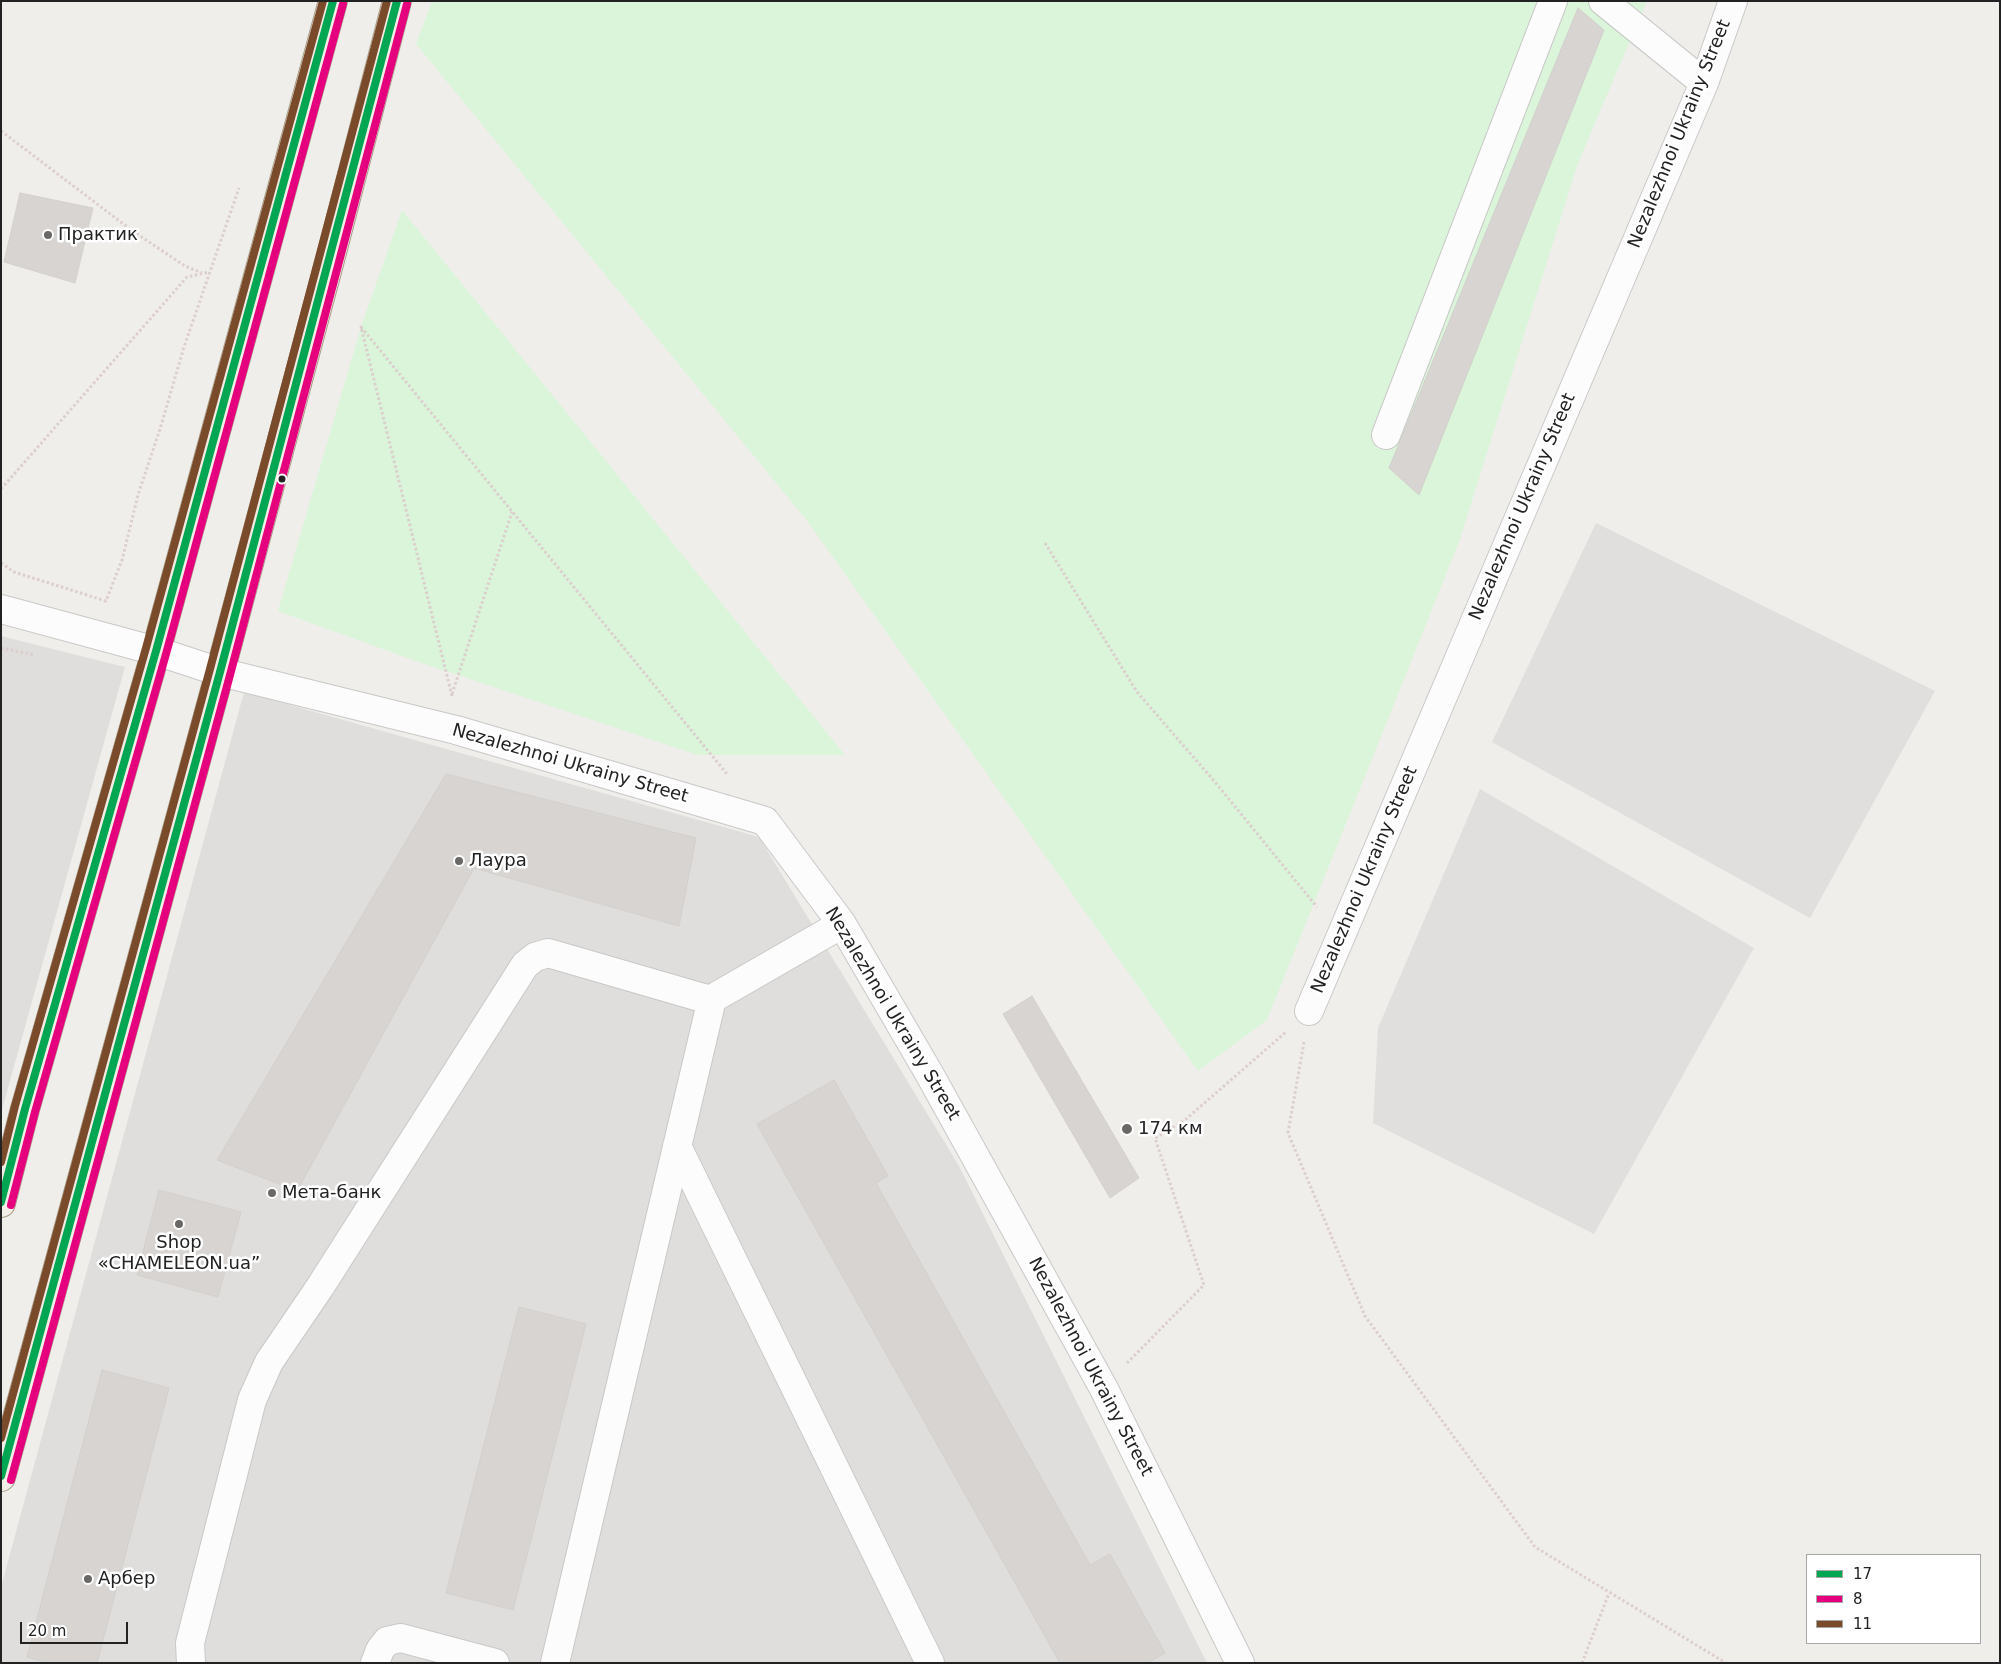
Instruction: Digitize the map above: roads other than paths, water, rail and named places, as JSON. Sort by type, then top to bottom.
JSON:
[{"type":"main road","points":[[1,1203],[28,1099],[156,651],[333,1]]},
{"type":"main road","points":[[1,1477],[220,672],[397,1]]},
{"type":"street","points":[[1386,434],[1553,1]]},
{"type":"street","points":[[1603,1],[1704,83]]},
{"type":"street","name":"Nezalezhnoi Ukrainy Street","points":[[1309,1012],[1704,83],[1733,1]]},
{"type":"street","name":"Nezalezhnoi Ukrainy Street","points":[[1,610],[156,651],[220,672],[456,730],[766,821],[842,924],[930,1074],[1103,1387],[1240,1663]]},
{"type":"street","points":[[191,1663],[190,1642],[252,1400],[269,1362],[320,1287],[525,965],[535,957],[548,953],[710,1000],[842,924]]},
{"type":"street","points":[[555,1663],[712,999]]},
{"type":"street","points":[[677,1146],[930,1663]]},
{"type":"street","points":[[375,1663],[380,1650],[387,1640],[401,1638],[495,1663]]},
{"type":"place","name":"Практик","points":[[48,235]]},
{"type":"place","name":"Лаура","points":[[459,861]]},
{"type":"place","name":"174 км","points":[[1127,1129]]},
{"type":"place","name":"Мета-банк","points":[[272,1193]]},
{"type":"place","name":"Shop «CHAMELEON.ua”","points":[[179,1224]]},
{"type":"place","name":"Арбер","points":[[88,1579]]}]
